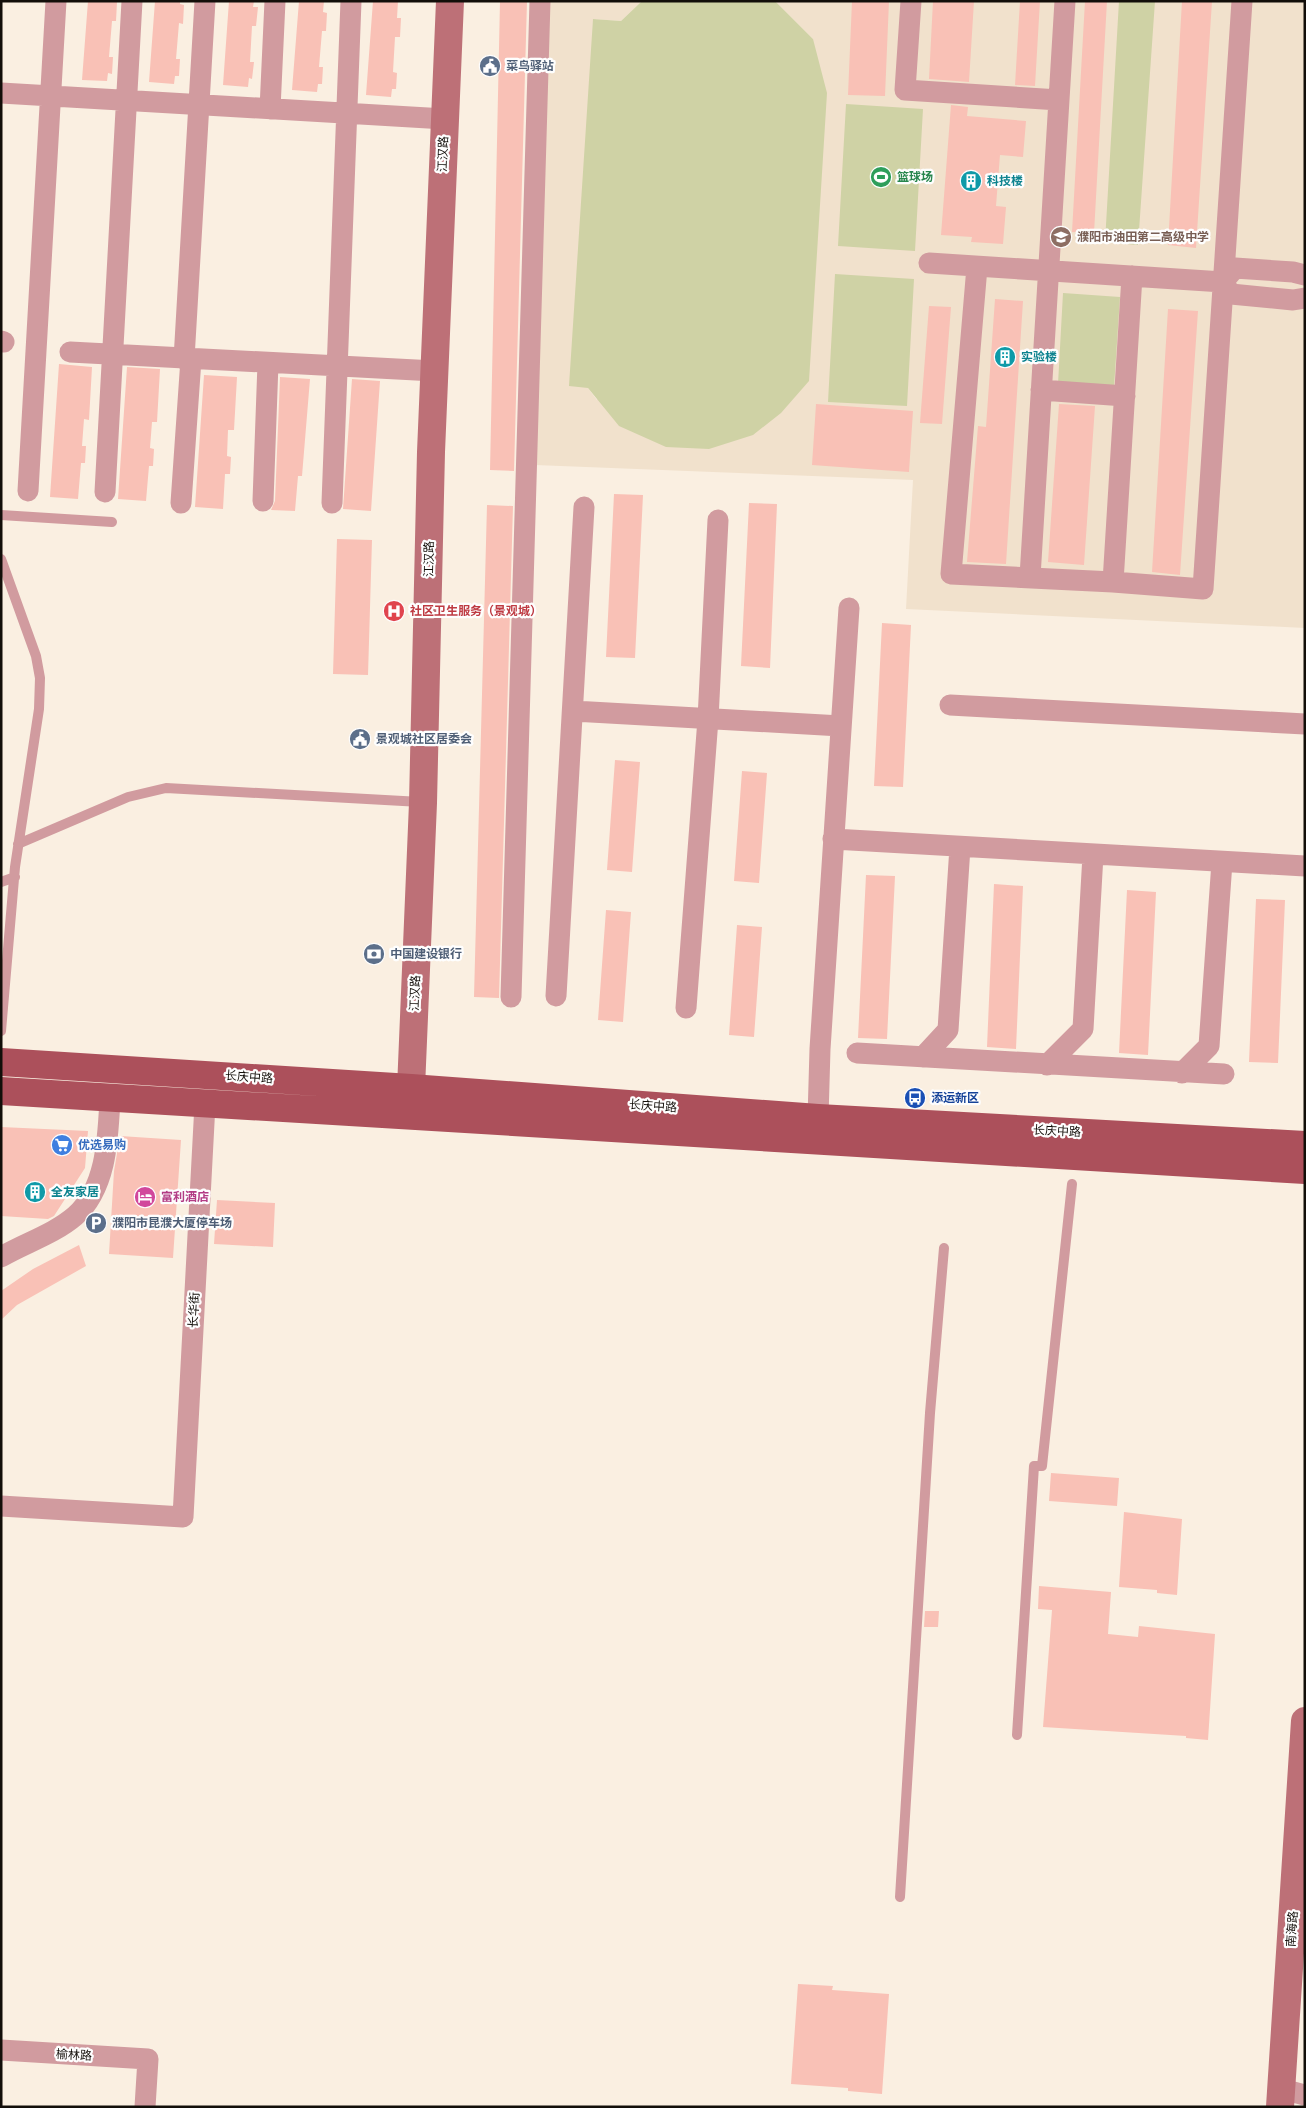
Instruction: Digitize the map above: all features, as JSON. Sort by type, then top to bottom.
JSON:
[{"type":"main road","name":"长庆中路","points":[[1,1062],[411,1088],[818,1118],[1305,1145]]},
{"type":"main road","name":"长庆中路","points":[[1,1091],[1305,1170]]},
{"type":"street","points":[[28,491],[56,1]]},
{"type":"street","points":[[105,492],[132,1]]},
{"type":"street","points":[[182,503],[187,359],[205,1]]},
{"type":"street","points":[[270,109],[275,1]]},
{"type":"street","points":[[332,503],[351,1]]},
{"type":"street","name":"江汉路","points":[[410,1116],[423,802],[435,371],[450,1]]},
{"type":"street","points":[[511,997],[540,1]]},
{"type":"street","points":[[911,1],[905,90],[1059,100]]},
{"type":"street","points":[[1030,577],[1047,272],[1065,1]]},
{"type":"street","points":[[977,267],[951,574],[1030,577],[1203,589],[1242,1]]},
{"type":"street","points":[[1,93],[445,119]]},
{"type":"street","points":[[929,263],[1223,282]]},
{"type":"street","points":[[1223,282],[1235,268],[1294,272],[1305,275]]},
{"type":"street","points":[[1113,582],[1132,276]]},
{"type":"street","points":[[1223,282],[1231,294],[1293,300],[1305,298]]},
{"type":"street","points":[[70,352],[435,371]]},
{"type":"street","points":[[263,501],[268,363]]},
{"type":"street","points":[[1041,390],[1125,396]]},
{"type":"street","points":[[556,996],[584,507]]},
{"type":"street","points":[[686,1008],[708,719],[718,520]]},
{"type":"street","points":[[818,1118],[833,838],[849,608]]},
{"type":"street","points":[[950,705],[1305,724]]},
{"type":"street","points":[[573,711],[841,726]]},
{"type":"street","points":[[833,838],[1093,855],[1305,866]]},
{"type":"street","points":[[923,1057],[948,1030],[960,847]]},
{"type":"street","points":[[1047,1065],[1083,1029],[1093,855]]},
{"type":"street","points":[[1182,1073],[1208,1046],[1222,862]]},
{"type":"street","points":[[857,1054],[1224,1074]]},
{"type":"street","points":[[1,1257],[74,1217],[92,1198],[104,1157],[110,1098]]},
{"type":"street","name":"长华街","points":[[1,1506],[184,1516],[205,1104]]},
{"type":"street","name":"南海路","points":[[1289,2097],[1305,1721]]},
{"type":"street","name":"榆林路","points":[[1,2050],[148,2059],[145,2107]]},
{"type":"lane","points":[[1,515],[112,522]]},
{"type":"lane","points":[[1,559],[36,656],[40,678],[39,709],[14,877],[1,1031]]},
{"type":"lane","points":[[18,844],[128,797],[166,788],[423,802]]},
{"type":"lane","points":[[1,882],[14,877]]},
{"type":"lane","points":[[1017,1734],[1034,1466],[1042,1466],[1072,1184]]},
{"type":"lane","points":[[900,1897],[930,1413],[944,1248]]},
{"type":"shaded area","name":"濮阳市油田第二高级中学","points":[[546,1],[642,1],[621,21],[593,19],[588,388],[597,400],[813,39],[775,1],[1305,1],[1305,628],[906,609],[913,480],[535,465]]},
{"type":"green space","points":[[642,1],[775,1],[813,39],[827,93],[809,381],[781,413],[753,435],[709,449],[666,447],[619,426],[588,388],[569,386],[593,19],[621,21]]},
{"type":"green space","points":[[1119,1],[1155,1],[1138,245],[1105,242]]},
{"type":"green space","name":"篮球场","points":[[846,104],[923,109],[915,251],[838,246]]},
{"type":"green space","points":[[835,274],[914,279],[907,406],[828,402]]},
{"type":"green space","points":[[1063,293],[1120,297],[1114,387],[1058,384]]},
{"type":"building","points":[[88,1],[117,2],[116,21],[112,21],[109,57],[113,57],[112,74],[108,73],[107,81],[82,80]]},
{"type":"building","points":[[155,1],[180,1],[180,4],[184,5],[183,24],[179,23],[176,59],[180,59],[179,76],[175,76],[174,84],[149,82]]},
{"type":"building","points":[[229,1],[254,1],[253,7],[258,7],[256,26],[252,26],[250,62],[254,62],[252,79],[249,78],[248,87],[223,85]]},
{"type":"building","points":[[299,1],[324,1],[323,12],[327,13],[326,31],[322,31],[319,67],[323,67],[322,84],[318,84],[317,92],[292,90]]},
{"type":"building","points":[[373,1],[398,1],[397,18],[401,18],[400,37],[395,37],[393,72],[397,73],[396,89],[392,89],[391,97],[366,95]]},
{"type":"building","points":[[500,1],[527,1],[514,471],[490,470]]},
{"type":"building","points":[[852,1],[889,1],[885,96],[848,95]]},
{"type":"building","points":[[933,1],[974,1],[969,82],[929,79]]},
{"type":"building","points":[[1020,1],[1040,1],[1035,86],[1015,85]]},
{"type":"building","points":[[1085,1],[1107,1],[1094,233],[1072,232]]},
{"type":"building","points":[[1182,1],[1212,1],[1196,248],[1168,245]]},
{"type":"building","name":"科技楼","points":[[951,105],[968,107],[967,116],[1026,121],[1023,157],[1000,155],[996,206],[1006,207],[1003,244],[971,242],[972,237],[941,235]]},
{"type":"building","points":[[995,299],[1023,301],[1006,564],[967,562],[978,426],[986,427]]},
{"type":"building","points":[[929,306],[951,307],[942,424],[920,423]]},
{"type":"building","points":[[1168,309],[1198,311],[1180,575],[1152,572]]},
{"type":"building","points":[[59,364],[92,367],[89,420],[84,419],[82,446],[86,446],[85,463],[81,463],[78,499],[50,497]]},
{"type":"building","points":[[127,367],[160,369],[157,422],[152,422],[150,448],[154,449],[153,466],[149,466],[146,501],[118,499]]},
{"type":"building","points":[[204,375],[237,377],[234,430],[228,430],[227,456],[231,457],[230,474],[225,474],[223,509],[195,507]]},
{"type":"building","points":[[280,377],[310,379],[302,476],[298,476],[295,511],[271,510],[275,501]]},
{"type":"building","points":[[352,379],[380,381],[371,511],[343,509]]},
{"type":"building","points":[[816,404],[913,411],[909,472],[812,465]]},
{"type":"building","points":[[1059,404],[1095,406],[1084,565],[1048,562]]},
{"type":"building","points":[[614,494],[643,495],[635,658],[606,657]]},
{"type":"building","points":[[749,503],[777,504],[770,668],[741,666]]},
{"type":"building","points":[[487,505],[513,506],[499,998],[474,997]]},
{"type":"building","points":[[337,539],[372,540],[368,675],[333,674]]},
{"type":"building","points":[[882,623],[911,625],[903,787],[874,786]]},
{"type":"building","points":[[615,760],[640,762],[632,872],[607,870]]},
{"type":"building","points":[[742,771],[767,773],[759,883],[734,881]]},
{"type":"building","points":[[866,875],[895,876],[887,1039],[858,1038]]},
{"type":"building","points":[[994,884],[1023,886],[1016,1049],[987,1047]]},
{"type":"building","points":[[1127,890],[1156,892],[1148,1055],[1119,1053]]},
{"type":"building","points":[[1256,899],[1285,900],[1278,1063],[1249,1062]]},
{"type":"building","points":[[606,910],[631,912],[623,1022],[598,1020]]},
{"type":"building","points":[[737,925],[762,927],[754,1037],[729,1035]]},
{"type":"building","name":"全友家居","points":[[1,1127],[88,1131],[85,1168],[54,1216],[48,1219],[1,1216]]},
{"type":"building","points":[[120,1136],[181,1140],[173,1258],[109,1254],[114,1171]]},
{"type":"building","points":[[217,1200],[275,1203],[273,1247],[214,1244]]},
{"type":"building","points":[[79,1245],[86,1266],[17,1305],[1,1320],[1,1291],[33,1269]]},
{"type":"building","points":[[1051,1473],[1119,1478],[1117,1506],[1049,1501]]},
{"type":"building","points":[[1124,1512],[1182,1519],[1177,1595],[1157,1593],[1157,1590],[1119,1587]]},
{"type":"building","points":[[1039,1586],[1111,1592],[1108,1634],[1138,1637],[1139,1626],[1215,1634],[1208,1740],[1186,1738],[1186,1736],[1043,1727],[1052,1610],[1038,1609]]},
{"type":"building","points":[[925,1611],[939,1611],[938,1627],[924,1627]]},
{"type":"building","points":[[798,1984],[833,1986],[832,1990],[889,1994],[882,2094],[848,2091],[848,2088],[791,2084]]},
{"type":"place","name":"菜鸟驿站","points":[[490,66]]},
{"type":"place","name":"篮球场","points":[[881,177]]},
{"type":"place","name":"科技楼","points":[[971,181]]},
{"type":"place","name":"濮阳市油田第二高级中学","points":[[1061,237]]},
{"type":"place","name":"实验楼","points":[[1005,357]]},
{"type":"place","name":"社区卫生服务（景观城）","points":[[394,611]]},
{"type":"place","name":"景观城社区居委会","points":[[360,739]]},
{"type":"place","name":"中国建设银行","points":[[374,954]]},
{"type":"place","name":"添运新区","points":[[915,1098]]},
{"type":"place","name":"优选易购","points":[[62,1145]]},
{"type":"place","name":"全友家居","points":[[35,1192]]},
{"type":"place","name":"富利酒店","points":[[145,1197]]},
{"type":"place","name":"濮阳市昆濮大厦停车场","points":[[96,1223]]}]
